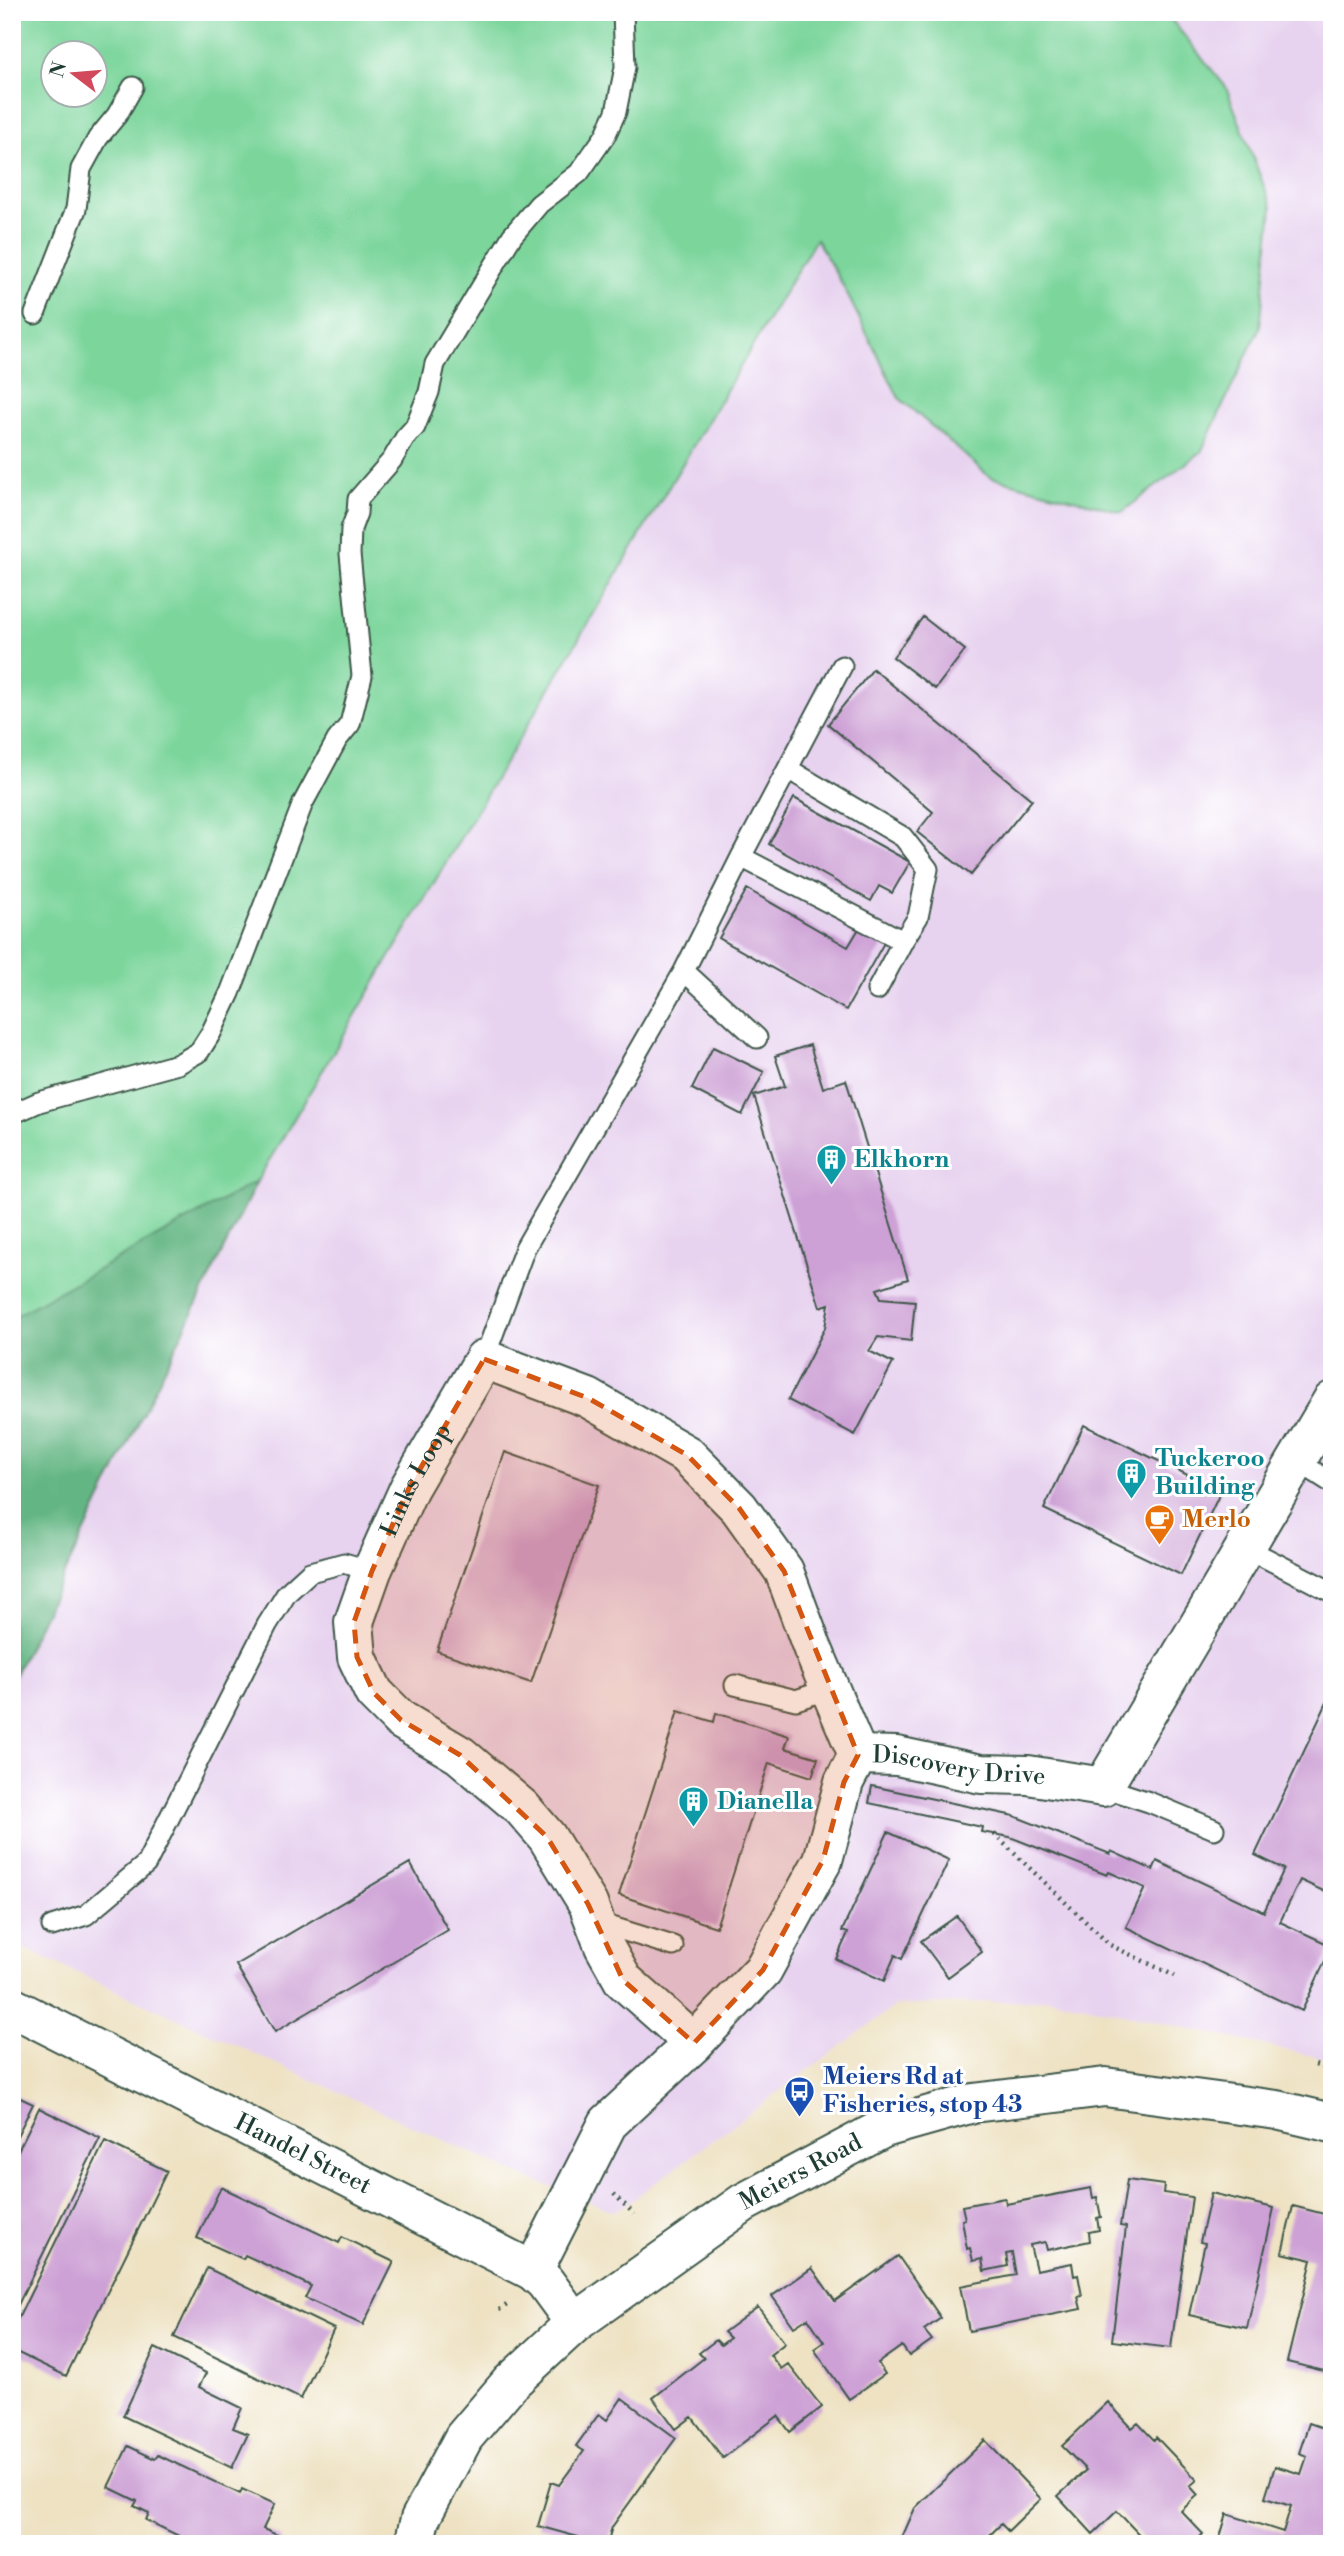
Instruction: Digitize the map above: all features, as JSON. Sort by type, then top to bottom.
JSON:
[{"type":"street","name":"Links Loop","points":[[484,1359],[408,1488],[372,1571],[354,1622],[356,1657],[374,1693],[401,1720],[460,1755],[522,1808],[547,1837],[589,1904],[604,1946],[623,1980],[694,2043]]},
{"type":"street","points":[[484,1359],[588,1398],[687,1455],[739,1507],[784,1571],[829,1689],[858,1755]]},
{"type":"street","points":[[1103,1787],[1332,1401]]},
{"type":"street","name":"Discovery Drive","points":[[533,2271],[608,2123],[694,2043],[763,1970],[823,1860],[844,1782],[858,1755],[897,1756],[981,1774],[1028,1775],[1103,1787]]},
{"type":"street","name":"Handel Street","points":[[12,2007],[533,2271],[545,2282],[575,2323]]},
{"type":"street","name":"Meiers Road","points":[[414,2544],[420,2519],[464,2438],[510,2383],[575,2323],[743,2203],[884,2128],[973,2103],[1105,2087],[1277,2110],[1332,2123]]},
{"type":"lane","points":[[12,1114],[39,1102],[178,1064],[199,1052],[211,1033],[230,993],[303,803],[337,740],[350,724],[362,676],[350,554],[351,529],[357,513],[358,499],[392,460],[404,438],[415,427],[418,413],[429,392],[435,365],[512,236],[539,204],[579,173],[605,136],[616,112],[625,67],[623,12]]},
{"type":"lane","points":[[35,314],[76,209],[81,169],[98,138],[117,115],[133,87]]},
{"type":"lane","points":[[484,1359],[525,1248],[684,971],[842,666]]},
{"type":"lane","points":[[788,769],[903,837],[928,869],[918,917],[877,990]]},
{"type":"lane","points":[[741,857],[903,941]]},
{"type":"lane","points":[[684,971],[757,1038]]},
{"type":"lane","points":[[1296,1460],[1332,1483]]},
{"type":"lane","points":[[1245,1548],[1332,1592]]},
{"type":"lane","points":[[52,1926],[86,1915],[146,1864],[267,1625],[287,1593],[310,1572],[344,1563],[372,1571]]},
{"type":"lane","points":[[735,1685],[796,1700],[829,1689]]},
{"type":"lane","points":[[1103,1787],[1149,1802],[1214,1829]]},
{"type":"lane","points":[[596,1922],[673,1946]]},
{"type":"path","points":[[994,1834],[1110,1945],[1175,1976]]},
{"type":"path","points":[[1315,2065],[1332,2069]]},
{"type":"path","points":[[606,2187],[634,2214]]},
{"type":"highlighted area","points":[[484,1359],[588,1398],[687,1455],[739,1508],[784,1571],[858,1755],[844,1782],[823,1860],[763,1970],[694,2043],[623,1980],[588,1904],[547,1837],[460,1755],[401,1720],[374,1693],[357,1657],[354,1622],[372,1571],[409,1488]]},
{"type":"shaded area","points":[[951,12],[1332,12],[1332,2060],[1054,1999],[895,2006],[625,2205],[613,2211],[520,2175],[12,1943],[12,1680],[257,1181]]},
{"type":"green space","points":[[12,12],[1165,12],[1226,87],[1272,207],[1260,327],[1201,452],[1122,512],[990,477],[899,398],[842,284],[816,239],[257,1181],[12,1680]]},
{"type":"green space","points":[[257,1181],[12,1680],[12,1318]]},
{"type":"building","points":[[923,617],[965,650],[935,689],[893,657]]},
{"type":"building","points":[[873,669],[1032,800],[971,875],[917,832],[933,812],[828,724]]},
{"type":"building","points":[[794,798],[910,862],[892,893],[879,886],[871,901],[769,844]]},
{"type":"building","points":[[747,889],[848,947],[860,927],[885,941],[846,1010],[719,938]]},
{"type":"building","name":"Elkhorn","points":[[810,1045],[823,1088],[846,1080],[908,1279],[877,1289],[881,1298],[915,1301],[911,1341],[878,1337],[869,1351],[893,1363],[855,1435],[788,1400],[825,1328],[829,1304],[820,1307],[754,1096],[785,1086],[775,1056]]},
{"type":"building","points":[[713,1047],[764,1072],[742,1115],[692,1089]]},
{"type":"building","name":"Tuckeroo Building","points":[[1084,1425],[1221,1491],[1181,1575],[1044,1509]]},
{"type":"building","points":[[505,1452],[599,1485],[531,1683],[437,1651]]},
{"type":"building","points":[[1332,1692],[1332,1895],[1300,1880],[1280,1922],[1332,1946],[1302,2011],[1126,1927],[1145,1888],[1109,1872],[1107,1875],[1010,1837],[981,1832],[982,1827],[869,1803],[872,1786],[1014,1816],[1110,1854],[1111,1851],[1153,1870],[1157,1861],[1264,1912],[1284,1869],[1255,1855]]},
{"type":"building","name":"Dianella","points":[[678,1711],[714,1722],[716,1713],[789,1736],[785,1748],[818,1758],[812,1777],[769,1763],[716,1927],[619,1895]]},
{"type":"building","points":[[888,1832],[949,1860],[902,1959],[895,1955],[884,1981],[836,1959],[848,1933],[842,1931]]},
{"type":"building","points":[[410,1863],[448,1930],[275,2032],[236,1965]]},
{"type":"building","points":[[957,1916],[982,1952],[948,1977],[921,1941]]},
{"type":"building","points":[[12,2094],[33,2104],[12,2146]]},
{"type":"building","points":[[39,2108],[100,2138],[12,2317],[12,2163]]},
{"type":"building","points":[[105,2141],[167,2171],[66,2376],[12,2350],[12,2331]]},
{"type":"building","points":[[1127,2180],[1164,2185],[1163,2193],[1192,2197],[1171,2348],[1112,2341],[1126,2227],[1120,2226]]},
{"type":"building","points":[[221,2187],[339,2243],[342,2237],[394,2262],[363,2325],[305,2298],[311,2286],[245,2255],[243,2259],[197,2238]]},
{"type":"building","points":[[1091,2188],[1093,2198],[1097,2197],[1101,2217],[1097,2218],[1099,2230],[1089,2232],[1090,2241],[1047,2250],[1045,2242],[1030,2245],[1036,2270],[1072,2263],[1074,2276],[1078,2275],[1082,2296],[1078,2297],[1081,2309],[969,2331],[960,2286],[1016,2275],[1012,2253],[1006,2254],[1008,2266],[984,2271],[982,2259],[973,2261],[970,2248],[967,2249],[962,2206],[1005,2198],[1006,2204]]},
{"type":"building","points":[[1211,2193],[1274,2208],[1247,2328],[1189,2315],[1205,2243],[1200,2242]]},
{"type":"building","points":[[1293,2206],[1332,2216],[1332,2373],[1287,2362],[1312,2260],[1282,2253]]},
{"type":"building","points":[[898,2256],[941,2318],[924,2330],[932,2340],[909,2356],[902,2346],[878,2363],[885,2374],[849,2399],[814,2349],[824,2342],[808,2318],[794,2327],[772,2296],[812,2268],[835,2301]]},
{"type":"building","points":[[207,2268],[334,2329],[301,2399],[174,2337]]},
{"type":"building","points":[[758,2307],[785,2343],[770,2355],[781,2369],[788,2364],[822,2407],[790,2432],[778,2416],[723,2458],[692,2417],[676,2429],[653,2398],[704,2358],[699,2353],[716,2340],[721,2345],[730,2338],[724,2332]]},
{"type":"building","points":[[155,2348],[206,2373],[199,2387],[242,2408],[233,2428],[248,2434],[232,2468],[123,2416]]},
{"type":"building","points":[[622,2398],[676,2438],[612,2527],[607,2544],[576,2544],[578,2537],[538,2526],[551,2482],[559,2485],[584,2451],[576,2446],[599,2414],[607,2420]]},
{"type":"building","points":[[1108,2402],[1132,2428],[1138,2423],[1154,2440],[1156,2437],[1197,2480],[1190,2486],[1198,2495],[1181,2511],[1203,2534],[1193,2544],[1148,2544],[1117,2511],[1093,2534],[1058,2496],[1086,2470],[1062,2446]]},
{"type":"building","points":[[1309,2423],[1332,2431],[1330,2544],[1218,2544],[1227,2514],[1283,2532],[1291,2506],[1265,2498],[1275,2466],[1301,2474],[1307,2456],[1299,2453]]},
{"type":"building","points":[[985,2440],[1041,2499],[1008,2531],[1001,2524],[981,2544],[899,2544],[915,2508]]},
{"type":"building","points":[[128,2446],[155,2459],[158,2455],[240,2494],[242,2489],[275,2504],[263,2529],[282,2537],[279,2544],[210,2544],[204,2541],[203,2544],[195,2544],[146,2520],[149,2513],[134,2506],[137,2501],[108,2487]]},
{"type":"place","name":"Elkhorn","points":[[831,1187]]},
{"type":"place","name":"Tuckeroo Building","points":[[1132,1500]]},
{"type":"place","name":"Merlo","points":[[1159,1547]]},
{"type":"place","name":"Dianella","points":[[694,1829]]},
{"type":"place","name":"Meiers Rd at Fisheries, stop 43","points":[[800,2118]]}]
